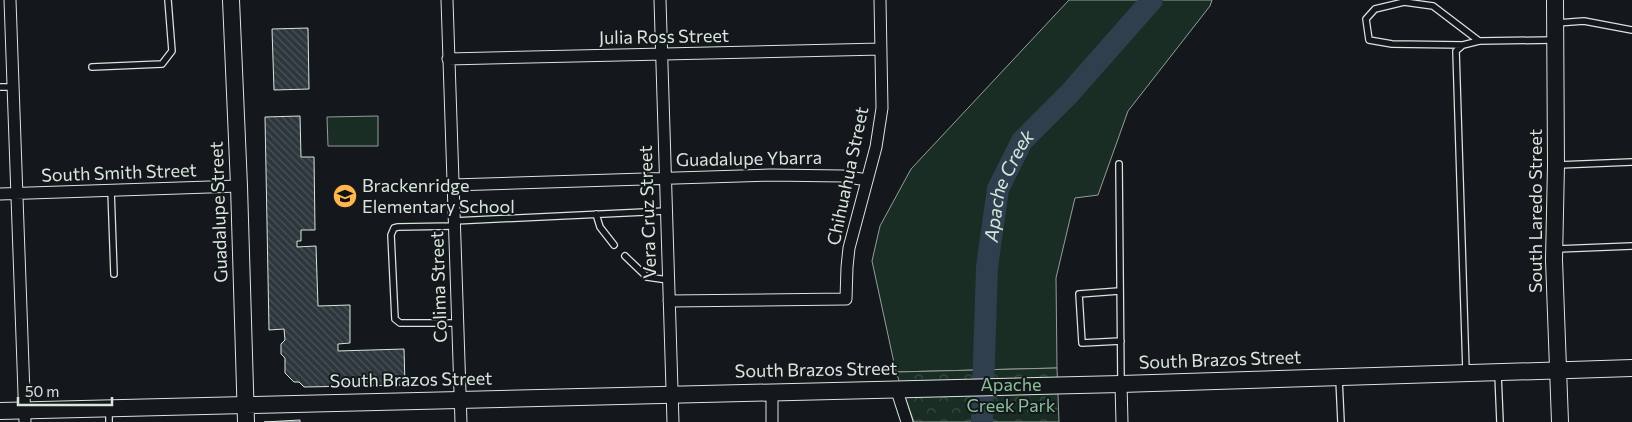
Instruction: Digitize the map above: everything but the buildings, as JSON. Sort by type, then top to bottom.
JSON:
[{"type":"street","points":[[10,0],[25,416]]},
{"type":"street","name":"Guadalupe Street","points":[[231,0],[246,422]]},
{"type":"street","name":"Colima Street","points":[[447,0],[461,422]]},
{"type":"street","name":"Vera Cruz Street","points":[[660,0],[673,422]]},
{"type":"street","name":"Chihuahua Street","points":[[668,301],[846,299],[849,248],[876,147],[882,108],[880,0]]},
{"type":"street","name":"South Laredo Street","points":[[1554,0],[1556,40],[1554,249],[1560,422]]},
{"type":"street","name":"Julia Ross Street","points":[[448,59],[881,49]]},
{"type":"street","name":"Guadalupe Ybarra","points":[[452,185],[771,175],[842,176],[867,180]]},
{"type":"street","name":"South Smith Street","points":[[0,194],[239,186]]},
{"type":"street","name":"South Brazos Street","points":[[0,411],[25,416],[109,415],[245,404],[1053,384],[1122,384],[1632,368]]},
{"type":"street","points":[[1122,384],[1122,422]]},
{"type":"street","points":[[896,388],[907,422]]},
{"type":"street","points":[[772,391],[772,422]]},
{"type":"lane","points":[[92,67],[162,64],[172,51],[168,0]]},
{"type":"lane","points":[[1479,41],[1433,6],[1404,2],[1375,9],[1366,19],[1369,40],[1392,44],[1463,45],[1479,41],[1556,40]]},
{"type":"lane","points":[[1555,23],[1584,22],[1632,30]]},
{"type":"lane","points":[[1463,45],[1456,51],[1466,373]]},
{"type":"lane","points":[[0,87],[12,87]]},
{"type":"lane","points":[[1556,165],[1632,162]]},
{"type":"lane","points":[[1119,164],[1119,291],[1122,384]]},
{"type":"lane","points":[[111,190],[114,274]]},
{"type":"lane","points":[[457,323],[400,323],[395,319],[391,254],[391,234],[394,228],[666,211]]},
{"type":"lane","points":[[596,214],[600,227],[614,245]]},
{"type":"lane","points":[[1554,249],[1632,246]]},
{"type":"lane","points":[[625,256],[647,277],[668,280]]},
{"type":"lane","points":[[1119,291],[1079,294],[1082,343],[1121,341]]},
{"type":"lane","points":[[1498,372],[1500,422]]},
{"type":"lane","points":[[1339,376],[1341,422]]},
{"type":"green space","points":[[1069,0],[1212,0],[1210,6],[1128,111],[1098,195],[1075,198],[1056,278],[1057,368],[896,372],[872,261],[880,226],[911,169]]},
{"type":"green space","points":[[378,116],[378,146],[328,146],[327,117]]},
{"type":"green space","name":"Apache Creek Park","points":[[1057,368],[1059,422],[914,422],[896,372]]},
{"type":"waterway","name":"Apache Creek","points":[[982,422],[987,267],[998,189],[1022,141],[1069,94],[1152,0]]},
{"type":"place","name":"Brackenridge Elementary School","points":[[345,196]]}]
